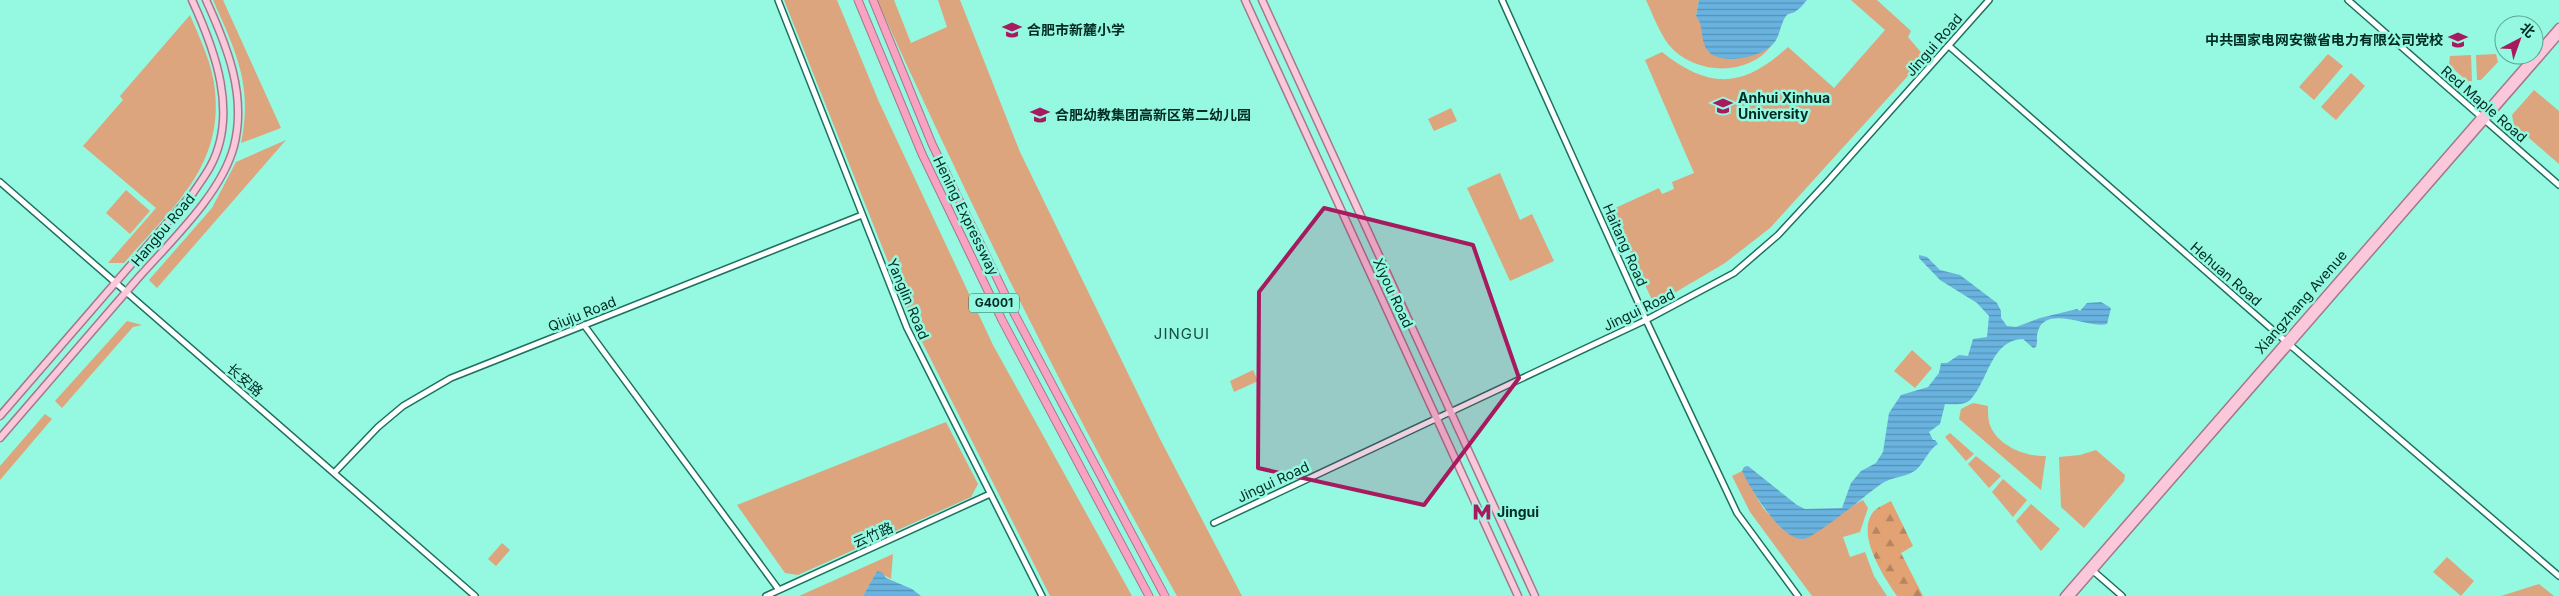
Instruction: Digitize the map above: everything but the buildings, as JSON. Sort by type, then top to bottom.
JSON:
[{"type":"highway","name":"Hening Expressway","points":[[858,0],[922,154],[1002,320],[1149,596]]},
{"type":"highway","name":"Hening Expressway","points":[[874,0],[932,144],[958,198],[1016,315],[1164,596]]},
{"type":"main road","name":"Hangbu Road","points":[[0,416],[193,193],[211,165],[222,131],[223,98],[218,66],[192,0]]},
{"type":"main road","name":"Hangbu Road","points":[[0,438],[206,199],[222,174],[234,146],[238,99],[234,72],[222,33],[206,0]]},
{"type":"main road","name":"Xiyou Road","points":[[1245,0],[1518,596]]},
{"type":"main road","name":"Xiyou Road","points":[[1262,0],[1535,596]]},
{"type":"main road","name":"Xiangzhang Avenue","points":[[2064,596],[2091,569],[2559,27]]},
{"type":"main road","name":"Xiangzhang Avenue","points":[[2482,118],[2559,35]]},
{"type":"main road","name":"Xiangzhang Avenue","points":[[2071,596],[2091,569]]},
{"type":"street","name":"Yanglin Road","points":[[778,0],[907,328],[1042,596]]},
{"type":"street","name":"Haitang Road","points":[[1502,0],[1646,320],[1737,513],[1798,596]]},
{"type":"street","name":"Jingui Road","points":[[1214,522],[1646,320],[1734,273],[1778,235],[1989,0]]},
{"type":"street","name":"Red Maple Road","points":[[2348,0],[2559,185]]},
{"type":"street","name":"Hehuan Road","points":[[1949,46],[2287,342],[2559,576]]},
{"type":"street","name":"长安路","points":[[0,182],[475,596]]},
{"type":"street","name":"Qiuju Road","points":[[334,473],[378,427],[403,406],[451,378],[862,215]]},
{"type":"street","points":[[584,325],[779,590]]},
{"type":"street","name":"云竹路","points":[[766,596],[990,494]]},
{"type":"street","points":[[2091,569],[2122,596]]},
{"type":"highlighted area","points":[[1324,208],[1473,245],[1519,378],[1424,505],[1258,468],[1259,292]]},
{"type":"shaded area","points":[[213,0],[223,0],[281,128],[241,143],[245,104],[240,69],[229,36]]},
{"type":"shaded area","points":[[784,0],[837,0],[879,102],[993,345],[1132,596],[1050,596],[912,322]]},
{"type":"shaded area","points":[[877,0],[894,0],[911,43],[947,27],[938,0],[960,0],[1020,152],[1159,437],[1242,596],[1177,596],[1097,450],[1020,302],[947,152]]},
{"type":"shaded area","points":[[1646,0],[1699,0],[1696,16],[1757,54],[1771,46],[1761,56],[1749,63],[1735,67],[1706,67],[1692,62],[1680,55],[1665,40]]},
{"type":"shaded area","points":[[1851,0],[1877,0],[1911,31],[1908,37],[1925,57],[1770,228],[1725,263],[1659,302],[1652,300],[1611,210],[1659,188],[1662,194],[1674,189],[1672,182],[1694,173],[1645,60],[1662,52],[1696,73],[1711,78],[1726,79],[1741,77],[1756,70],[1772,61],[1788,47],[1834,88],[1885,30]]},
{"type":"shaded area","points":[[190,15],[206,52],[214,81],[215,118],[211,143],[202,165],[190,186],[159,225],[124,263],[108,263],[156,208],[83,146],[123,100],[120,96]]},
{"type":"shaded area","points":[[2328,54],[2343,66],[2314,100],[2299,87]]},
{"type":"shaded area","points":[[2494,54],[2495,65],[2481,80],[2477,80],[2476,55]]},
{"type":"shaded area","points":[[2471,55],[2472,81],[2467,81],[2449,65],[2450,56]]},
{"type":"shaded area","points":[[2351,73],[2365,86],[2336,120],[2321,107]]},
{"type":"shaded area","points":[[2534,90],[2559,111],[2559,164],[2514,125],[2512,115]]},
{"type":"shaded area","points":[[1451,108],[1457,121],[1434,131],[1428,119]]},
{"type":"shaded area","points":[[286,140],[157,288],[149,280],[212,208],[236,162]]},
{"type":"shaded area","points":[[1500,173],[1520,220],[1532,214],[1554,261],[1510,281],[1467,188]]},
{"type":"shaded area","points":[[126,190],[150,211],[130,234],[106,213]]},
{"type":"shaded area","points":[[127,321],[142,325],[133,327],[62,408],[55,401]]},
{"type":"shaded area","points":[[1912,350],[1932,368],[1915,388],[1894,371]]},
{"type":"shaded area","points":[[1253,370],[1258,381],[1234,392],[1230,381]]},
{"type":"shaded area","points":[[1973,403],[1988,406],[1989,422],[1992,430],[2004,443],[2020,452],[2046,456],[2041,490],[1959,419],[1961,409]]},
{"type":"shaded area","points":[[45,414],[52,419],[0,480],[0,466]]},
{"type":"shaded area","points":[[946,422],[978,484],[971,497],[798,575],[785,573],[737,505]]},
{"type":"shaded area","points":[[1950,433],[1974,454],[1966,461],[1945,437]]},
{"type":"shaded area","points":[[2096,450],[2125,475],[2124,481],[2084,528],[2061,507],[2059,457],[2080,455]]},
{"type":"shaded area","points":[[1976,456],[2001,476],[1989,488],[1968,464]]},
{"type":"shaded area","points":[[1742,471],[1763,508],[1783,529],[1822,528],[1847,508],[1863,500],[1868,508],[1860,532],[1843,537],[1850,557],[1865,552],[1874,576],[1887,596],[1812,596],[1750,512],[1732,476]]},
{"type":"shaded area","points":[[2003,479],[2027,500],[2013,517],[1992,492]]},
{"type":"shaded area","points":[[2031,504],[2060,529],[2041,551],[2016,521]]},
{"type":"shaded area","points":[[502,543],[510,550],[496,566],[488,559]]},
{"type":"shaded area","points":[[893,554],[891,579],[877,571],[863,596],[799,596]]},
{"type":"shaded area","points":[[2447,557],[2474,581],[2461,596],[2433,572]]},
{"type":"shaded area","points":[[2539,584],[2554,596],[2501,596]]},
{"type":"green space","points":[[1891,501],[1913,546],[1901,553],[1923,596],[1897,596],[1873,554],[1869,542],[1869,520],[1874,511]]},
{"type":"water","points":[[1699,0],[1807,0],[1797,10],[1786,16],[1771,46],[1749,57],[1731,59],[1715,56],[1706,48],[1699,20],[1696,16]]},
{"type":"water","points":[[1919,255],[1927,257],[1940,270],[1960,275],[1997,303],[2001,311],[2001,318],[2007,326],[2016,327],[2040,318],[2077,309],[2080,311],[2087,303],[2101,302],[2111,308],[2107,324],[2099,325],[2059,318],[2050,319],[2043,323],[2038,331],[2036,347],[2033,348],[2023,339],[2012,341],[2004,346],[1997,353],[1977,391],[1969,401],[1963,404],[1945,404],[1940,424],[1929,432],[1933,440],[1938,444],[1916,470],[1881,484],[1810,536],[1804,539],[1795,538],[1777,523],[1759,501],[1742,471],[1744,467],[1748,466],[1797,505],[1805,509],[1842,508],[1851,483],[1861,471],[1876,463],[1883,452],[1889,413],[1901,395],[1928,387],[1939,373],[1941,363],[1947,363],[1959,355],[1968,356],[1973,339],[1987,337],[1989,316],[1977,303],[1940,280],[1919,258]]},
{"type":"water","points":[[877,571],[883,573],[886,578],[912,589],[921,596],[863,596]]},
{"type":"place","name":"合肥市新麓小学","points":[[1012,30]]},
{"type":"place","name":"中共国家电网安徽省电力有限公司党校","points":[[2458,40]]},
{"type":"place","name":"Anhui Xinhua University","points":[[1723,106]]},
{"type":"place","name":"合肥幼教集团高新区第二幼儿园","points":[[1040,115]]},
{"type":"place","name":"Jingui","points":[[1482,512]]},
{"type":"district","name":"JINGUI","points":[[1182,334]]}]
